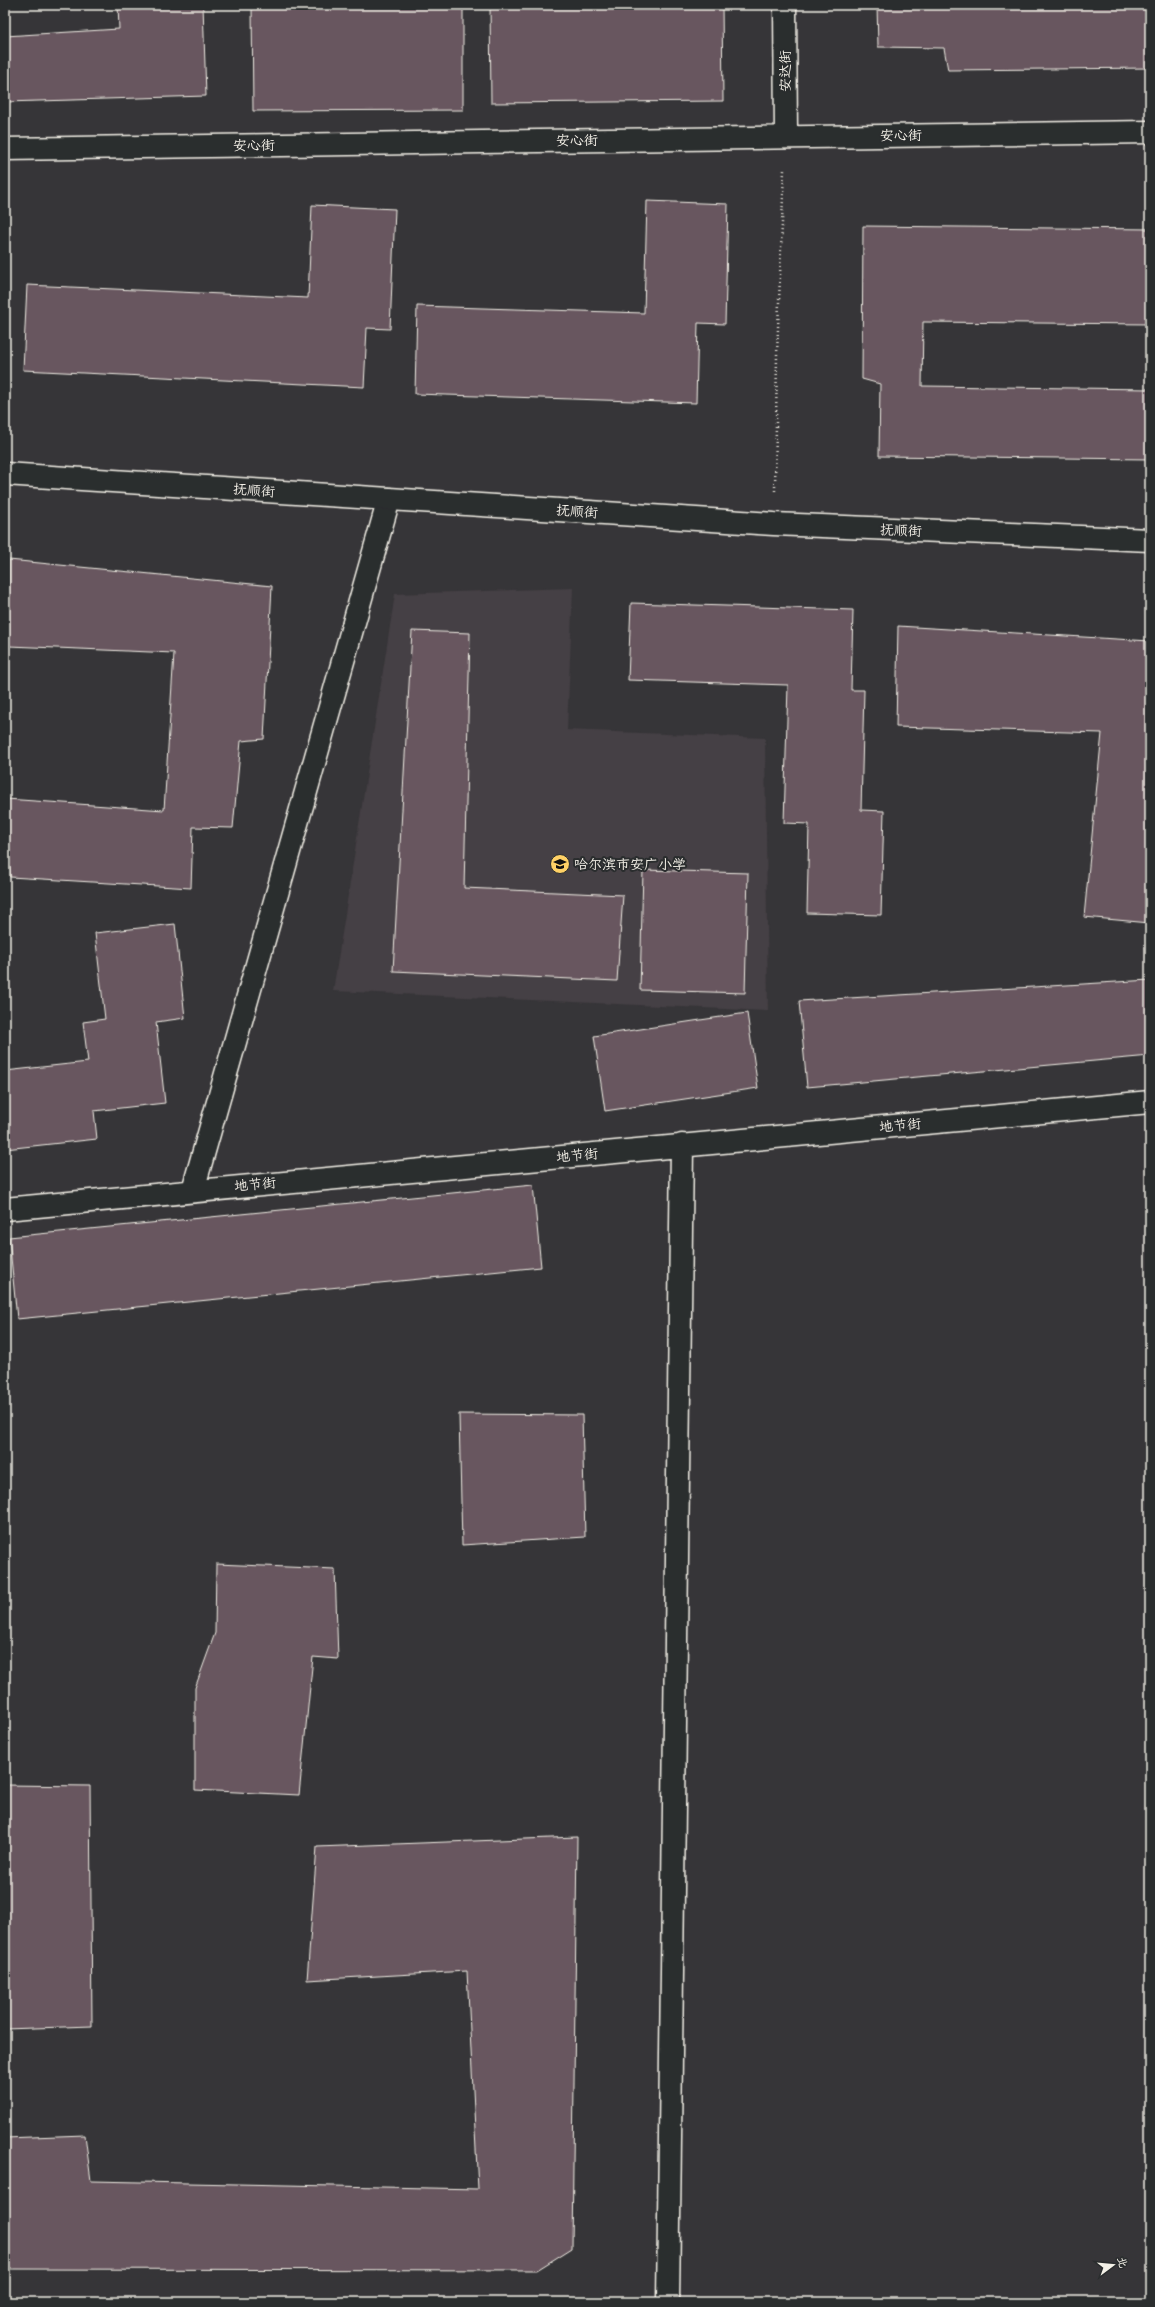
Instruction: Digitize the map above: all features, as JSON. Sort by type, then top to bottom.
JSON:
[{"type":"street","name":"安达街","points":[[785,5],[786,136]]},
{"type":"street","name":"安心街","points":[[5,149],[786,136],[1150,132]]},
{"type":"street","name":"抚顺街","points":[[5,474],[774,524],[1150,540]]},
{"type":"street","points":[[194,1190],[389,499]]},
{"type":"street","name":"地节街","points":[[5,1209],[194,1190],[1150,1102]]},
{"type":"street","points":[[668,2302],[682,1145]]},
{"type":"path","points":[[774,524],[777,355],[786,136]]},
{"type":"shaded area","name":"哈尔滨市安广小学","points":[[573,588],[567,730],[765,738],[768,1011],[333,991],[395,594]]},
{"type":"building","points":[[118,5],[203,5],[206,96],[5,102],[5,36],[119,29]]},
{"type":"building","points":[[463,5],[463,110],[253,111],[252,6]]},
{"type":"building","points":[[490,5],[722,5],[723,101],[491,103]]},
{"type":"building","points":[[877,5],[1150,5],[1150,68],[948,70],[944,48],[878,47]]},
{"type":"building","points":[[647,201],[728,204],[725,324],[698,323],[696,403],[415,394],[417,306],[644,313]]},
{"type":"building","points":[[312,205],[395,209],[390,329],[367,328],[364,387],[23,370],[27,285],[308,298]]},
{"type":"building","points":[[863,226],[1150,229],[1150,324],[923,322],[922,386],[1150,389],[1150,459],[879,456],[880,384],[862,379]]},
{"type":"building","points":[[9,560],[272,586],[264,739],[241,741],[233,828],[193,827],[191,888],[10,877],[6,799],[164,810],[174,653],[9,646]]},
{"type":"building","points":[[631,603],[853,610],[851,690],[864,690],[861,810],[884,811],[881,915],[807,913],[809,824],[784,823],[788,685],[628,680]]},
{"type":"building","points":[[898,626],[1150,641],[1150,923],[1084,917],[1102,733],[896,727]]},
{"type":"building","points":[[412,631],[470,633],[464,888],[623,895],[617,981],[393,971]]},
{"type":"building","points":[[643,870],[748,873],[745,993],[640,990]]},
{"type":"building","points":[[175,924],[185,1018],[156,1022],[165,1103],[94,1111],[97,1139],[5,1149],[5,1071],[88,1062],[83,1022],[105,1019],[95,933]]},
{"type":"building","points":[[1150,980],[1150,1056],[807,1087],[799,1001]]},
{"type":"building","points":[[747,1013],[758,1088],[605,1111],[594,1036]]},
{"type":"building","points":[[533,1185],[541,1267],[17,1319],[9,1237]]},
{"type":"building","points":[[459,1414],[582,1415],[585,1537],[462,1545]]},
{"type":"building","points":[[216,1564],[335,1569],[338,1659],[313,1657],[299,1795],[195,1790],[195,1688],[215,1633]]},
{"type":"building","points":[[5,1785],[90,1786],[92,2026],[5,2029]]},
{"type":"building","points":[[577,1837],[572,2248],[537,2270],[5,2269],[5,2138],[85,2135],[91,2181],[478,2189],[467,1971],[307,1980],[317,1847]]},
{"type":"place","name":"哈尔滨市安广小学","points":[[560,864]]}]
